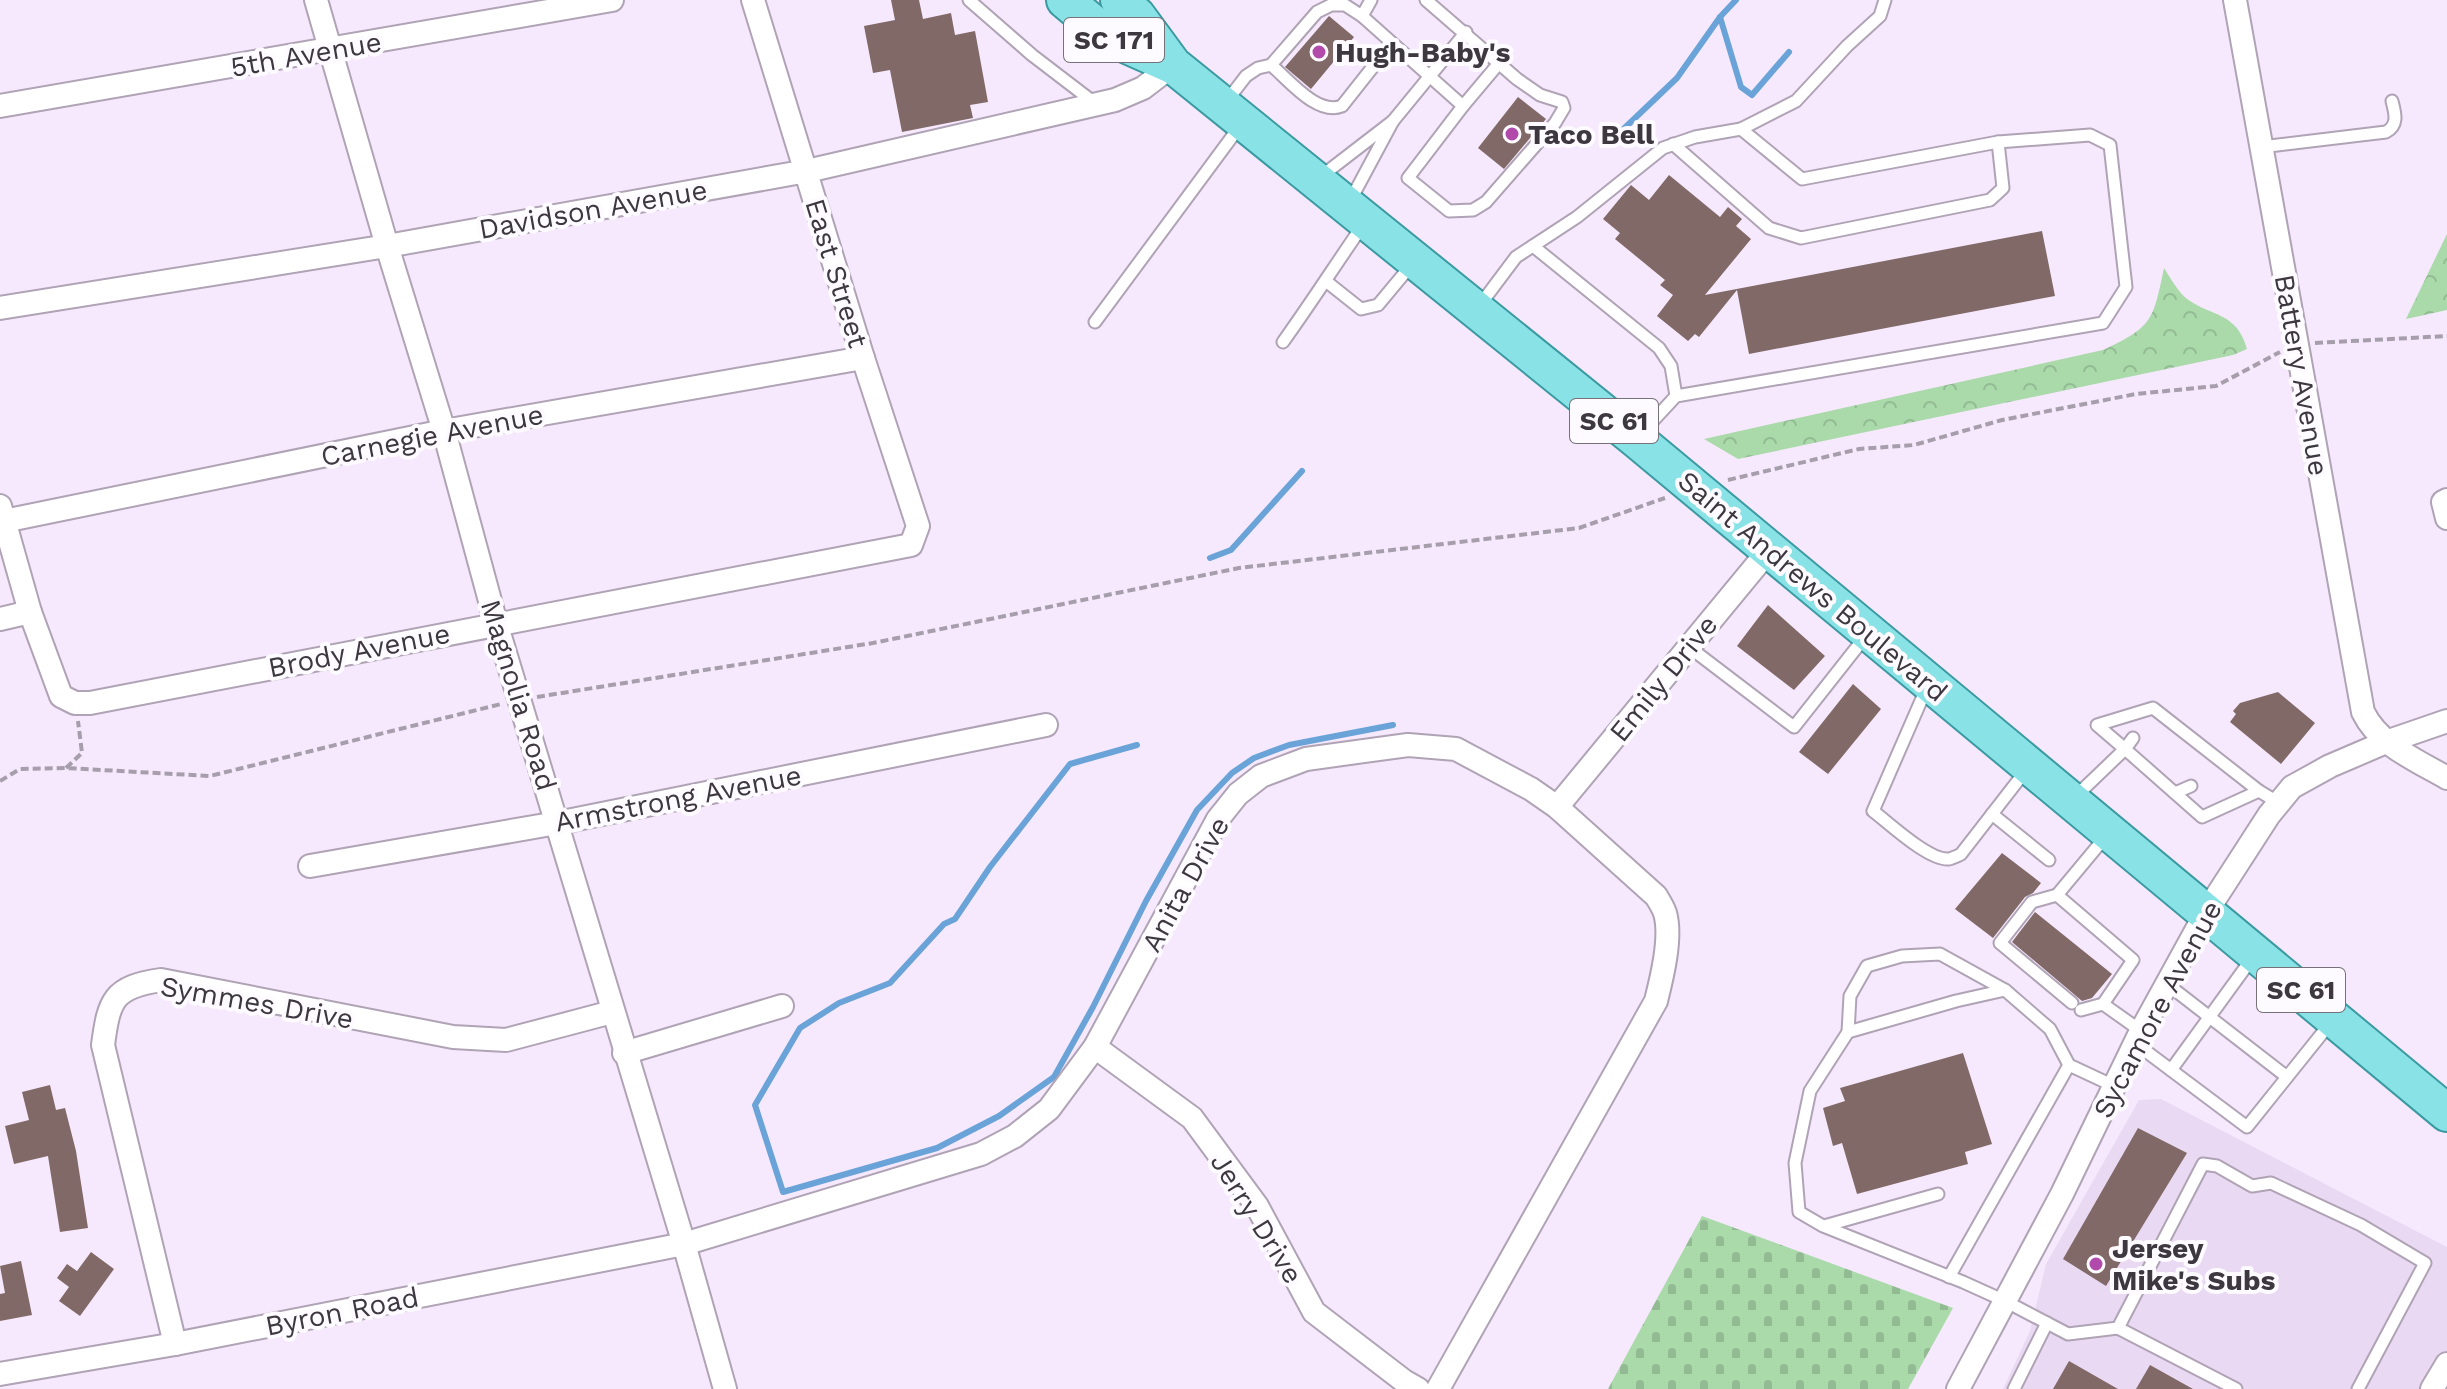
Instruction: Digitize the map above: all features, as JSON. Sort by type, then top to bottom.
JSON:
[{"type":"main road","name":"Saint Andrews Boulevard","points":[[1065,0],[1109,37],[1173,65]]},
{"type":"main road","name":"Saint Andrews Boulevard","points":[[1119,0],[1137,16],[1173,65],[1636,439],[2073,799],[2447,1113]]},
{"type":"street","name":"Magnolia Road","points":[[316,0],[444,431],[496,623],[725,1389]]},
{"type":"street","name":"5th Avenue","points":[[0,106],[612,0]]},
{"type":"street","name":"East Street","points":[[753,0],[918,526],[911,545]]},
{"type":"street","name":"Battery Avenue","points":[[2235,0],[2363,712],[2386,742]]},
{"type":"street","name":"Davidson Avenue","points":[[0,308],[387,246],[807,171],[1115,100],[1143,88],[1173,65]]},
{"type":"street","name":"Carnegie Avenue","points":[[2,514],[444,431],[863,358]]},
{"type":"street","points":[[2447,500],[2443,502],[2447,518]]},
{"type":"street","points":[[2,514],[30,612],[61,696],[82,703]]},
{"type":"street","name":"Brody Avenue","points":[[82,703],[911,545]]},
{"type":"street","name":"Emily Drive","points":[[1557,807],[1769,550]]},
{"type":"street","points":[[0,619],[30,612]]},
{"type":"street","name":"Sycamore Avenue","points":[[1958,1389],[2062,1194],[2167,984],[2207,911],[2279,803],[2292,787],[2330,766],[2447,721]]},
{"type":"street","name":"Armstrong Avenue","points":[[310,866],[557,823],[1046,725]]},
{"type":"street","points":[[2386,742],[2447,778]]},
{"type":"street","name":"Anita Drive","points":[[684,1244],[981,1154],[1015,1136],[1049,1109],[1095,1047],[1218,819],[1238,794],[1261,776],[1306,759],[1408,745],[1456,749],[1531,789],[1557,807],[1656,896],[1665,913],[1667,933],[1663,975],[1656,1001],[1438,1389]]},
{"type":"street","name":"Symmes Drive","points":[[175,1344],[103,1045],[107,1012],[116,995],[136,984],[161,980],[453,1037],[506,1040],[612,1012]]},
{"type":"street","points":[[624,1053],[782,1006]]},
{"type":"street","name":"Jerry Drive","points":[[1095,1047],[1192,1118],[1257,1206],[1314,1312],[1418,1389]]},
{"type":"street","name":"Byron Road","points":[[0,1374],[175,1344],[684,1244]]},
{"type":"street","points":[[2432,1389],[2447,1364]]},
{"type":"lane","points":[[969,0],[1032,55],[1096,104]]},
{"type":"lane","points":[[1362,16],[1371,0]]},
{"type":"lane","points":[[1426,0],[1540,95],[1562,102],[1564,108],[1555,123],[1486,202],[1461,213],[1449,211],[1408,178],[1500,62]]},
{"type":"lane","points":[[1477,309],[1516,257],[1577,217],[1663,148],[1695,137],[1741,129],[1796,101],[1880,16],[1885,0]]},
{"type":"lane","points":[[1095,322],[1233,114],[1246,76],[1258,68],[1271,65],[1317,12],[1331,5],[1345,5],[1362,16],[1463,106]]},
{"type":"lane","points":[[1315,180],[1393,121],[1466,32]]},
{"type":"lane","points":[[1271,65],[1314,102],[1333,110],[1342,106],[1391,44]]},
{"type":"lane","points":[[2261,147],[2386,132],[2395,120],[2392,101]]},
{"type":"lane","points":[[1283,342],[1327,282],[1393,121]]},
{"type":"lane","points":[[1636,439],[1676,396],[2103,323],[2126,287],[2110,145],[2090,135],[1998,142],[1802,179],[1741,129]]},
{"type":"lane","points":[[1673,144],[1769,228],[1801,238],[1990,200],[2003,188],[1998,142]]},
{"type":"lane","points":[[1533,246],[1659,348],[1671,366],[1676,396]]},
{"type":"lane","points":[[1327,282],[1361,309],[1370,307],[1378,305],[1415,262]]},
{"type":"lane","points":[[1689,647],[1794,727],[1869,632]]},
{"type":"lane","points":[[1929,682],[1873,811],[1922,848],[1938,858],[1949,859],[1961,854],[2030,765]]},
{"type":"lane","points":[[2259,791],[2202,817],[2097,725],[2153,708],[2168,724],[2227,771],[2279,803]]},
{"type":"lane","points":[[2073,799],[2133,738]]},
{"type":"lane","points":[[2138,761],[2152,754]]},
{"type":"lane","points":[[2157,777],[2171,770]]},
{"type":"lane","points":[[2175,793],[2191,786]]},
{"type":"lane","points":[[1992,814],[2049,860]]},
{"type":"lane","points":[[2057,895],[2133,960],[2103,1004],[2077,1007],[2000,943],[2032,902],[2057,895],[2110,831]]},
{"type":"lane","points":[[2171,1070],[2256,953]]},
{"type":"lane","points":[[2114,1086],[2069,1065],[2050,1029],[2005,990],[1940,954],[1902,956],[1867,966],[1850,996],[1848,1032],[1810,1091],[1795,1163],[1799,1212],[1823,1226],[2005,1301],[2068,1334],[2118,1328],[2236,1389]]},
{"type":"lane","points":[[2167,984],[2287,1077]]},
{"type":"lane","points":[[1848,1032],[2005,990]]},
{"type":"lane","points":[[2103,1004],[2171,1070],[2247,1127],[2335,1018]]},
{"type":"lane","points":[[1949,1277],[2069,1065]]},
{"type":"lane","points":[[2118,1328],[2203,1164],[2217,1166],[2252,1186],[2271,1183],[2336,1213],[2425,1263],[2358,1389]]},
{"type":"lane","points":[[1823,1226],[1938,1194]]},
{"type":"lane","points":[[2014,1389],[2047,1323]]},
{"type":"path","points":[[0,781],[20,769],[66,768],[210,776],[520,700],[873,643],[1239,568],[1579,528],[1694,488],[1859,449],[1914,445],[2002,420],[2136,394],[2216,386],[2296,344],[2447,336]]},
{"type":"path","points":[[66,768],[82,753],[82,703]]},
{"type":"shaded area","points":[[2161,1099],[2447,1247],[2447,1389],[2003,1389],[2030,1331],[2046,1264],[2139,1100]]},
{"type":"green space","points":[[2447,234],[2447,310],[2406,319]]},
{"type":"green space","points":[[2164,268],[2187,299],[2223,317],[2237,328],[2247,349],[2233,355],[1738,459],[1704,439],[2103,350],[2132,335],[2148,320],[2157,300]]},
{"type":"green space","points":[[1702,1216],[1953,1308],[1908,1389],[1608,1389]]},
{"type":"building","points":[[891,0],[919,0],[923,19],[951,13],[955,35],[975,31],[988,102],[970,105],[973,118],[902,132],[890,70],[873,73],[864,26],[895,20]]},
{"type":"building","name":"Hugh-Baby's","points":[[1329,16],[1354,37],[1311,89],[1285,67]]},
{"type":"building","name":"Taco Bell","points":[[1518,97],[1546,119],[1504,169],[1478,148]]},
{"type":"building","points":[[1669,175],[1720,217],[1728,207],[1742,219],[1736,226],[1751,239],[1705,295],[2042,231],[2055,296],[1749,354],[1737,290],[1699,337],[1695,334],[1688,341],[1657,316],[1673,295],[1660,285],[1665,280],[1615,239],[1620,233],[1603,219],[1631,185],[1649,200]]},
{"type":"building","points":[[1768,605],[1825,656],[1794,690],[1737,646]]},
{"type":"building","points":[[1853,684],[1881,709],[1828,774],[1799,752]]},
{"type":"building","points":[[2278,692],[2315,723],[2281,764],[2230,722],[2236,714],[2233,711],[2240,703]]},
{"type":"building","points":[[2002,853],[2041,883],[2025,897],[1993,938],[1955,909]]},
{"type":"building","points":[[2035,912],[2112,974],[2092,998],[2082,1001],[2012,942]]},
{"type":"building","points":[[1963,1053],[1992,1144],[1965,1152],[1968,1164],[1857,1194],[1842,1143],[1833,1146],[1823,1108],[1845,1101],[1840,1088]]},
{"type":"building","points":[[50,1085],[56,1110],[65,1108],[76,1151],[88,1228],[60,1232],[48,1156],[14,1164],[5,1126],[29,1120],[22,1092]]},
{"type":"building","points":[[2138,1128],[2187,1153],[2106,1286],[2063,1259]]},
{"type":"building","points":[[91,1252],[114,1269],[80,1316],[59,1301],[69,1287],[57,1278],[67,1264],[77,1271]]},
{"type":"building","points":[[21,1261],[32,1315],[0,1321],[0,1294],[5,1293],[0,1266]]},
{"type":"building","points":[[2069,1361],[2118,1389],[2053,1389]]},
{"type":"building","points":[[2150,1365],[2193,1389],[2136,1389]]},
{"type":"waterway","points":[[1612,140],[1677,78],[1720,17],[1736,0]]},
{"type":"waterway","points":[[1720,17],[1741,87],[1752,95],[1789,52]]},
{"type":"waterway","points":[[1210,558],[1231,550],[1302,471]]},
{"type":"waterway","points":[[1137,745],[1070,764],[990,867],[955,919],[944,924],[890,983],[839,1003],[800,1028],[755,1105],[783,1192],[937,1148],[999,1116],[1054,1077],[1197,810],[1232,773],[1254,758],[1289,745],[1393,725]]},
{"type":"place","name":"Hugh-Baby's","points":[[1319,52]]},
{"type":"place","name":"Taco Bell","points":[[1512,134]]},
{"type":"place","name":"Jersey Mike's Subs","points":[[2096,1264]]}]
